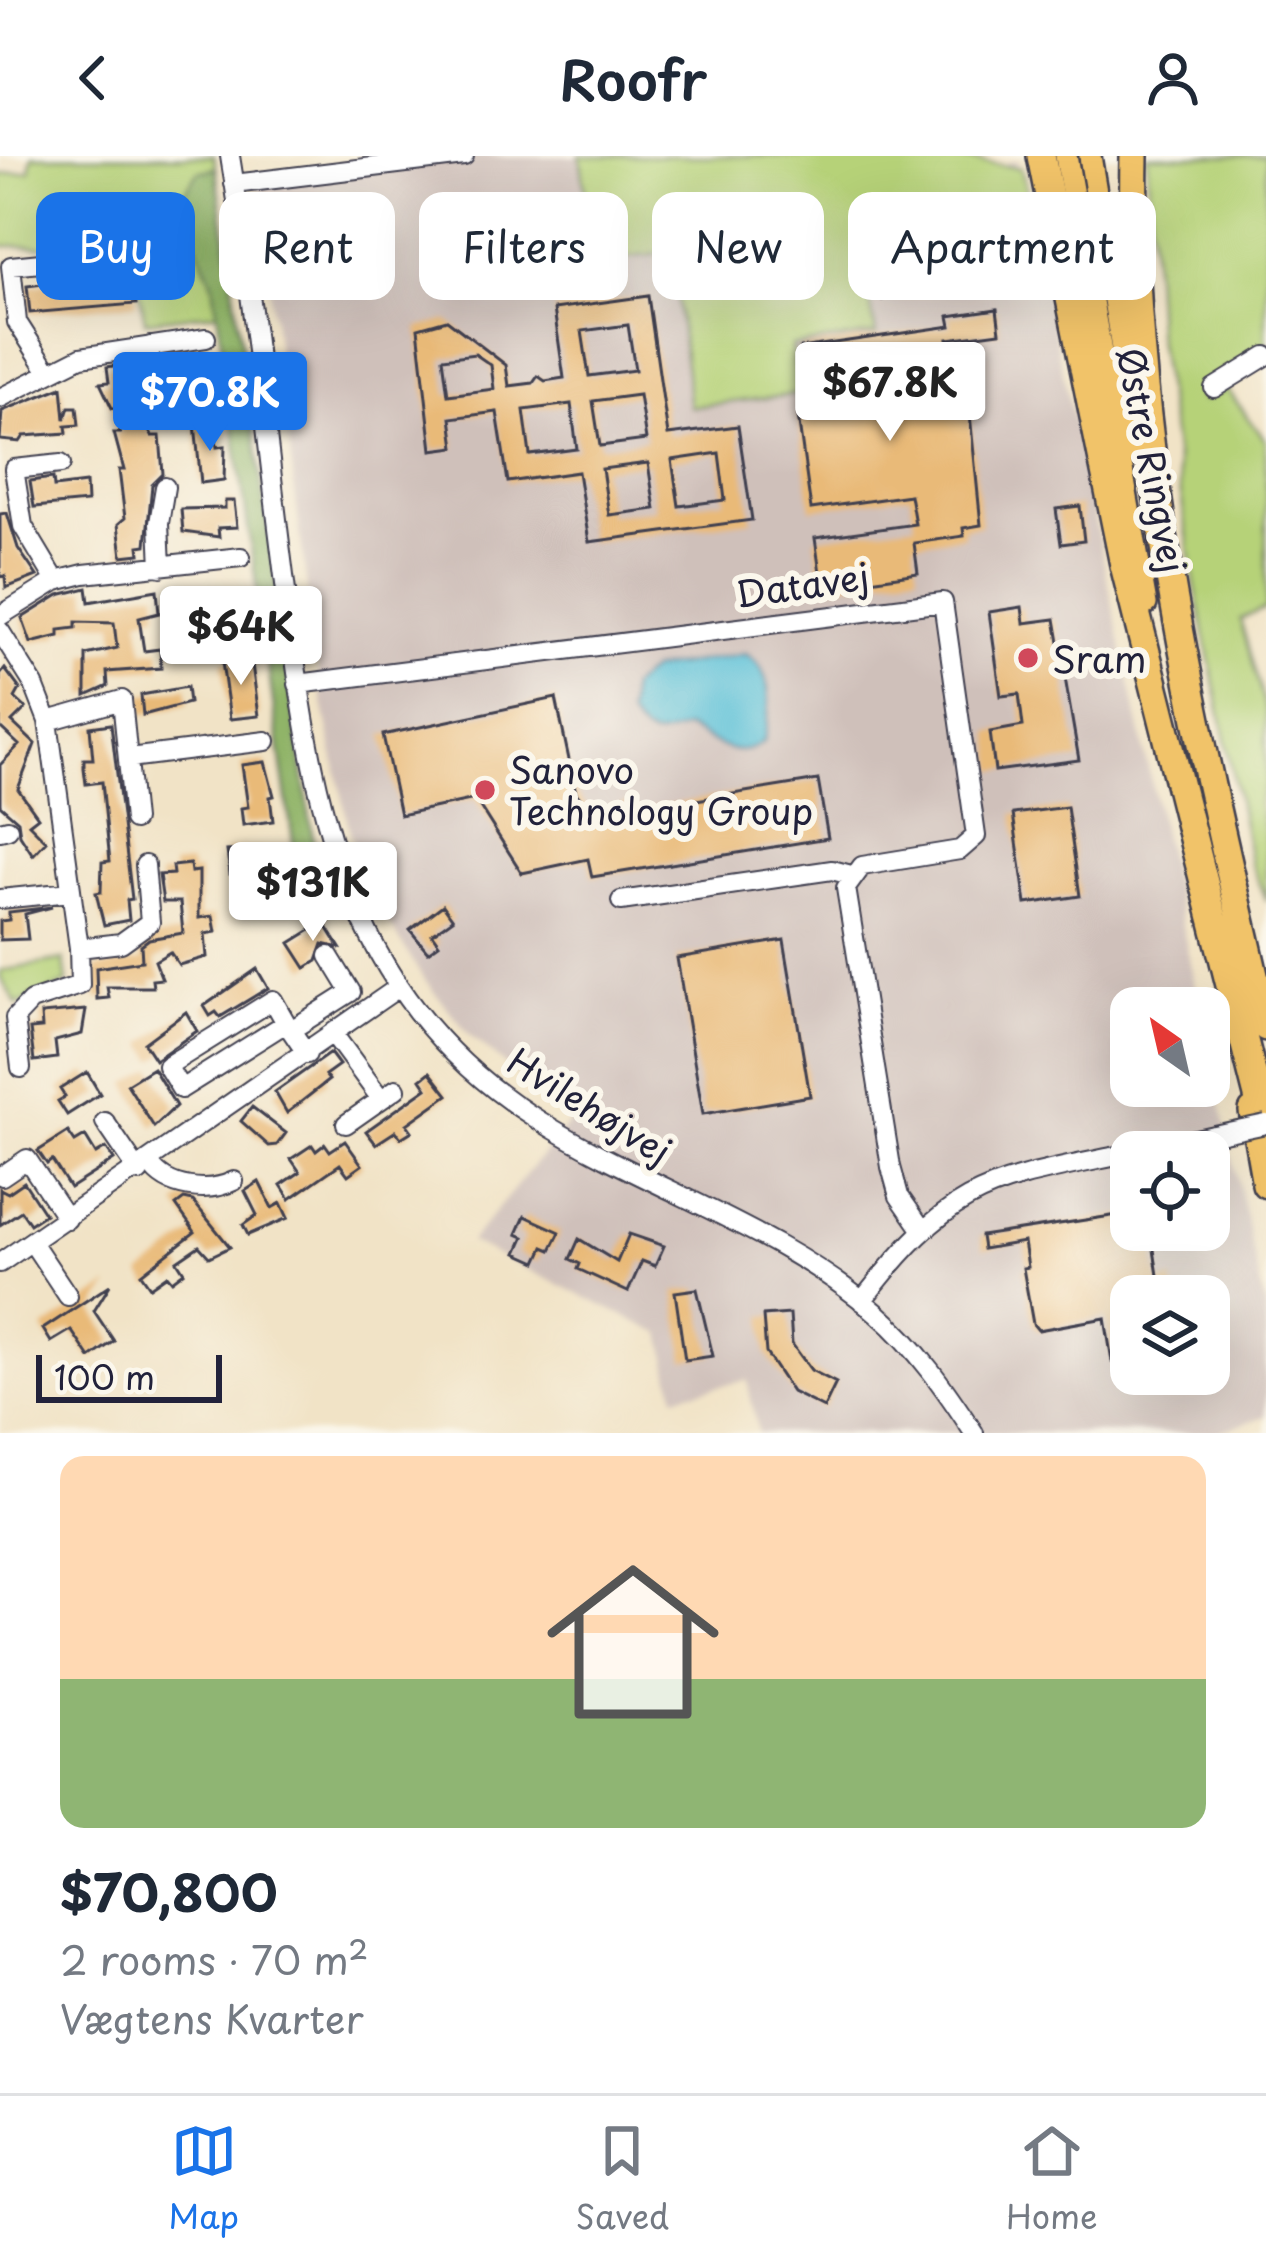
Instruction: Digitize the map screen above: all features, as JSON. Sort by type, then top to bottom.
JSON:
[{"type":"highway","points":[[1041,156],[1124,565],[1253,1031],[1266,1126]]},
{"type":"highway","points":[[1133,156],[1138,320],[1170,591],[1245,931],[1266,1184]]},
{"type":"highway","points":[[1245,931],[1266,985]]},
{"type":"main road","name":"Østre Ringvej","points":[[1066,156],[1163,705]]},
{"type":"main road","name":"Østre Ringvej","points":[[1090,156],[1136,436],[1170,591]]},
{"type":"street","name":"Hvilehøjvej","points":[[230,156],[311,771],[339,874],[399,987],[468,1066],[537,1119],[780,1247],[862,1301],[913,1349],[974,1433]]},
{"type":"street","points":[[234,184],[464,156]]},
{"type":"street","points":[[36,258],[9,258],[9,324],[49,372]]},
{"type":"street","points":[[0,398],[100,352],[206,338]]},
{"type":"street","points":[[150,346],[156,419]]},
{"type":"street","points":[[1214,388],[1266,356]]},
{"type":"street","points":[[56,581],[23,526],[14,470],[61,464]]},
{"type":"street","points":[[161,567],[158,523],[165,487]]},
{"type":"street","points":[[0,616],[56,581],[241,557]]},
{"type":"street","name":"Datavej","points":[[298,684],[937,599],[946,610],[976,836],[960,850],[870,864],[850,875],[832,870],[621,901]]},
{"type":"street","points":[[3,644],[48,721],[79,948],[80,985],[31,1001],[15,1018],[21,1068]]},
{"type":"street","points":[[48,721],[122,700],[134,820]]},
{"type":"street","points":[[129,758],[266,741]]},
{"type":"street","points":[[79,948],[121,943],[150,922],[145,865]]},
{"type":"street","points":[[850,875],[847,899],[891,1167],[899,1196],[922,1229]]},
{"type":"street","points":[[0,899],[71,892]]},
{"type":"street","points":[[307,1054],[289,1026],[273,1000],[167,1066],[181,1088],[289,1026],[352,992],[329,956]]},
{"type":"street","points":[[0,1263],[144,1168],[399,987]]},
{"type":"street","points":[[334,1035],[389,1094],[346,1124]]},
{"type":"street","points":[[105,1122],[144,1168],[174,1183],[213,1192],[234,1181]]},
{"type":"street","points":[[1230,1132],[1266,1126]]},
{"type":"street","points":[[862,1301],[922,1229],[951,1204],[996,1182],[1110,1157]]},
{"type":"street","points":[[2,1176],[27,1159],[67,1219]]},
{"type":"street","points":[[32,1242],[68,1296]]},
{"type":"shaded area","points":[[447,156],[933,156],[994,167],[1017,160],[1024,192],[848,192],[848,300],[1047,300],[1195,987],[1110,987],[1110,1107],[1221,1107],[1227,1131],[1110,1131],[1110,1251],[1230,1251],[1230,1146],[1266,1311],[1266,1416],[1216,1433],[758,1433],[747,1380],[675,1396],[662,1334],[470,1242],[572,1119],[471,1037],[422,976],[377,904],[350,833],[319,684],[271,300],[395,300],[395,192],[257,192],[256,183]]},
{"type":"green space","points":[[32,156],[214,156],[219,192],[219,300],[236,300],[237,310],[145,321],[141,300],[195,300],[195,192],[36,192],[36,246],[0,246],[0,175],[30,171]]},
{"type":"green space","points":[[580,156],[942,156],[1021,168],[1027,192],[848,192],[848,300],[870,300],[876,334],[792,346],[800,394],[690,407],[677,300],[824,300],[824,192],[652,192],[652,255],[628,258],[628,192],[585,192]]},
{"type":"green space","points":[[1147,156],[1266,156],[1266,345],[1198,389],[1203,401],[1227,389],[1266,441],[1266,608],[1240,619],[1266,711],[1266,783],[1259,803],[1266,840],[1266,901],[1251,864],[1194,581],[1156,330],[1156,192],[1149,192]]},
{"type":"green space","points":[[216,168],[219,300],[235,300],[320,888],[301,897],[213,283],[195,242],[195,192],[185,192],[198,172]]},
{"type":"green space","points":[[64,960],[67,983],[17,1005],[0,977],[0,971]]},
{"type":"water","points":[[745,654],[762,670],[768,692],[764,741],[754,748],[725,748],[685,728],[653,736],[640,730],[628,715],[630,688],[650,670]]},
{"type":"building","points":[[36,285],[36,300],[136,300],[136,304],[30,313],[27,286]]},
{"type":"building","points":[[648,296],[668,435],[738,426],[752,520],[589,542],[578,472],[508,482],[497,412],[451,418],[455,447],[432,450],[418,328],[447,320],[506,365],[509,386],[533,383],[538,376],[545,381],[564,378],[554,309]],"holes":[[[628,325],[635,370],[589,376],[582,331]],[[475,354],[491,365],[494,389],[448,395],[443,358]],[[639,395],[646,440],[600,446],[593,401]],[[571,404],[577,449],[530,455],[524,410]],[[719,453],[725,500],[679,506],[672,460]],[[648,463],[655,509],[609,515],[602,469]]]},
{"type":"building","points":[[997,309],[1000,332],[948,339],[956,396],[968,394],[981,525],[963,528],[964,536],[914,543],[918,573],[822,587],[815,538],[915,524],[910,495],[811,509],[798,416],[810,414],[800,348],[951,326],[949,316]]},
{"type":"building","points":[[125,364],[127,374],[139,372],[143,421],[152,436],[160,436],[163,474],[152,485],[146,545],[139,546],[140,554],[122,556],[118,524],[125,518],[119,470],[124,470],[114,433],[120,433],[117,408],[112,408],[100,383],[109,382],[107,367]]},
{"type":"building","points":[[215,365],[217,384],[200,386],[201,394],[168,394],[165,366]]},
{"type":"building","points":[[62,387],[65,419],[69,407],[77,407],[79,425],[66,426],[67,433],[24,436],[20,442],[0,440],[2,411]]},
{"type":"building","points":[[214,422],[217,447],[225,446],[224,480],[201,483],[195,424]]},
{"type":"building","points":[[53,478],[54,487],[86,483],[87,502],[34,507],[30,481]]},
{"type":"building","points":[[225,501],[234,501],[237,527],[218,528],[219,537],[183,532],[181,509],[225,508]]},
{"type":"building","points":[[1080,506],[1084,541],[1061,544],[1056,509]]},
{"type":"building","points":[[7,513],[18,548],[37,576],[6,588],[5,576],[0,577],[0,514]]},
{"type":"building","points":[[87,588],[89,602],[157,590],[159,613],[139,618],[144,651],[160,649],[161,668],[107,672],[108,686],[86,696],[86,655],[117,648],[114,623],[76,622],[76,628],[59,630],[59,636],[31,643],[22,618],[59,595]]},
{"type":"building","points":[[205,596],[216,596],[216,604],[247,601],[249,620],[207,624],[208,631],[197,632],[194,602],[205,601]]},
{"type":"building","name":"Sram","points":[[1022,607],[1024,623],[1055,619],[1079,760],[995,771],[990,732],[1023,726],[1019,694],[1001,696],[989,612]]},
{"type":"building","points":[[251,657],[259,716],[230,719],[222,662]]},
{"type":"building","points":[[5,669],[20,689],[15,698],[26,708],[12,722],[35,744],[18,789],[38,817],[29,824],[46,841],[33,855],[20,835],[18,821],[0,805],[0,765],[19,745],[0,727],[0,675]]},
{"type":"building","points":[[187,687],[189,703],[143,715],[141,695]]},
{"type":"building","name":"Sanovo Technology Group","points":[[556,698],[576,793],[593,814],[629,802],[635,810],[818,780],[828,838],[592,877],[588,859],[522,873],[475,799],[400,815],[383,735]]},
{"type":"building","points":[[111,724],[132,899],[127,900],[129,920],[104,925],[96,893],[101,892],[102,862],[110,861],[102,782],[86,784],[84,759],[93,759],[90,727]]},
{"type":"building","points":[[265,762],[274,796],[270,797],[273,821],[243,825],[241,808],[248,807],[242,765]]},
{"type":"building","points":[[1067,807],[1080,896],[1026,904],[1013,814]]},
{"type":"building","points":[[281,848],[284,867],[230,874],[227,851]]},
{"type":"building","points":[[190,864],[191,872],[199,871],[199,918],[213,916],[216,932],[205,934],[207,957],[179,965],[170,952],[155,961],[162,979],[152,980],[153,987],[107,987],[109,998],[97,999],[96,968],[142,961],[141,945],[149,939],[183,933],[180,902],[163,902],[159,875],[173,874],[172,866]]},
{"type":"building","points":[[443,905],[453,919],[432,934],[439,944],[428,952],[410,930]]},
{"type":"building","points":[[52,907],[25,914],[28,939],[0,940],[0,921],[9,920],[9,912]]},
{"type":"building","points":[[324,922],[340,948],[323,944],[317,961],[306,968],[290,943]]},
{"type":"building","points":[[784,940],[810,1096],[703,1114],[677,958]]},
{"type":"building","points":[[257,969],[268,988],[220,1017],[216,1012],[210,1016],[204,1006]]},
{"type":"building","points":[[86,1010],[82,1034],[55,1041],[57,1058],[34,1061],[30,1029],[42,1028],[41,1014]]},
{"type":"building","points":[[186,1012],[197,1031],[155,1060],[144,1043]]},
{"type":"building","points":[[330,1053],[339,1065],[325,1075],[329,1080],[287,1113],[275,1092]]},
{"type":"building","points":[[153,1068],[176,1106],[154,1127],[127,1084]]},
{"type":"building","points":[[87,1072],[100,1094],[67,1115],[58,1101],[65,1097],[60,1089]]},
{"type":"building","points":[[430,1072],[448,1095],[407,1124],[412,1131],[401,1138],[396,1131],[376,1144],[366,1131],[427,1088],[421,1079]]},
{"type":"building","points":[[252,1107],[286,1133],[277,1145],[269,1146],[241,1121]]},
{"type":"building","points":[[68,1132],[75,1142],[85,1136],[96,1154],[106,1148],[114,1160],[70,1188],[52,1160],[47,1164],[38,1151]]},
{"type":"building","points":[[345,1141],[362,1165],[348,1175],[340,1164],[290,1199],[281,1185],[300,1172],[291,1159],[312,1145],[316,1151],[325,1144],[330,1151]]},
{"type":"building","points":[[24,1182],[45,1214],[30,1224],[21,1211],[0,1225],[0,1189],[8,1193]]},
{"type":"building","points":[[259,1182],[272,1208],[281,1203],[288,1218],[248,1235],[243,1225],[257,1215],[245,1191]]},
{"type":"building","points":[[184,1199],[193,1201],[230,1247],[209,1257],[199,1246],[177,1261],[184,1272],[172,1281],[167,1275],[150,1287],[141,1274],[195,1232],[176,1205]]},
{"type":"building","points":[[525,1216],[560,1232],[551,1250],[544,1247],[537,1262],[517,1253],[524,1237],[517,1234]]},
{"type":"building","points":[[1110,1216],[1110,1251],[1154,1251],[1158,1275],[1110,1275],[1110,1349],[1105,1318],[1038,1330],[1023,1268],[1028,1267],[1024,1242],[983,1249],[981,1236]]},
{"type":"building","points":[[629,1234],[664,1246],[655,1266],[642,1261],[628,1292],[578,1269],[580,1264],[570,1259],[579,1239],[617,1262]]},
{"type":"building","points":[[110,1285],[94,1311],[114,1341],[90,1358],[71,1330],[51,1342],[43,1329]]},
{"type":"building","points":[[697,1289],[713,1356],[685,1360],[675,1292]]},
{"type":"building","points":[[790,1314],[792,1344],[811,1370],[836,1383],[824,1408],[792,1392],[766,1353],[763,1316]]},
{"type":"place","name":"Sram","points":[[1028,658]]},
{"type":"place","name":"Sanovo Technology Group","points":[[485,790]]}]
